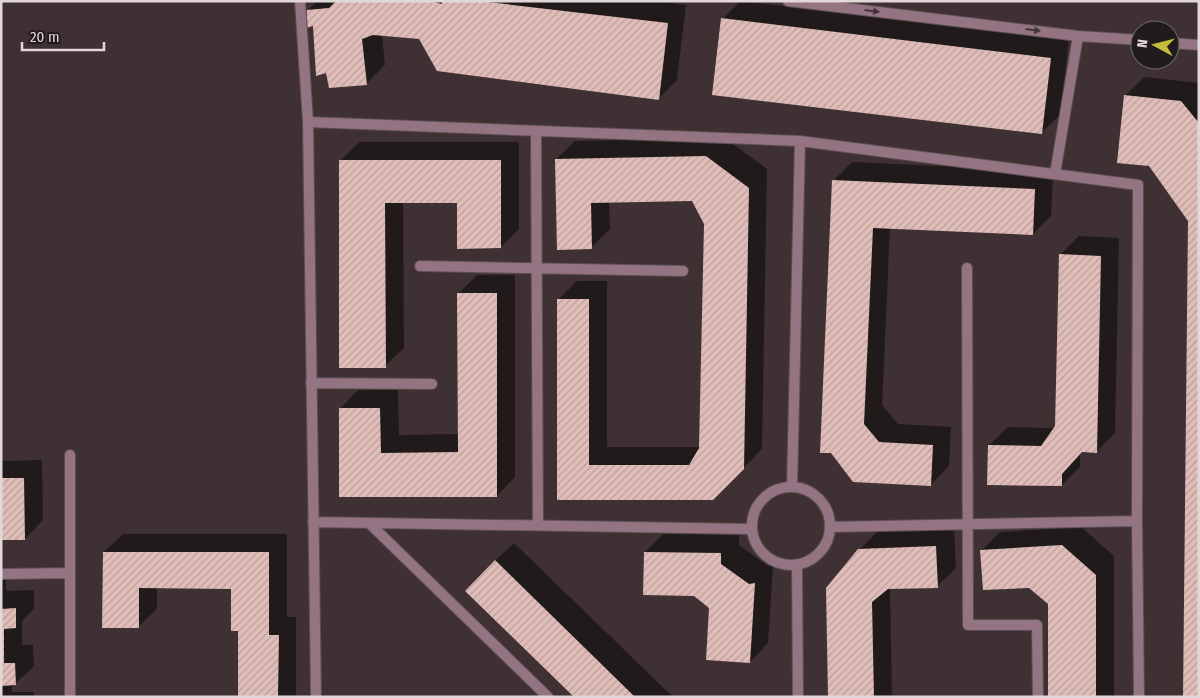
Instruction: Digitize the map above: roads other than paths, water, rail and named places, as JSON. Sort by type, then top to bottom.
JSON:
[{"type":"street","points":[[300,1],[308,122],[316,697]]},
{"type":"street","points":[[788,1],[1078,36],[1130,39]]},
{"type":"street","points":[[1055,174],[1078,36]]},
{"type":"street","points":[[1180,44],[1199,45]]},
{"type":"street","points":[[308,122],[800,141],[1138,185],[1137,521],[1139,697]]},
{"type":"street","points":[[536,131],[538,525]]},
{"type":"street","points":[[792,487],[800,141]]},
{"type":"street","points":[[420,266],[683,271]]},
{"type":"street","points":[[967,268],[968,625],[1037,624],[1038,697]]},
{"type":"street","points":[[311,383],[432,384]]},
{"type":"street","points":[[70,456],[70,697]]},
{"type":"street","points":[[792,487],[807,490],[820,499],[828,512],[830,527],[829,538],[817,556],[808,562],[797,565],[784,565],[772,561],[761,553],[754,541],[752,518],[756,507],[771,492],[781,488],[792,487]]},
{"type":"street","points":[[830,527],[1137,521]]},
{"type":"street","points":[[313,522],[752,529]]},
{"type":"street","points":[[369,523],[548,697]]},
{"type":"street","points":[[797,565],[798,697]]},
{"type":"street","points":[[1,574],[70,574]]}]
